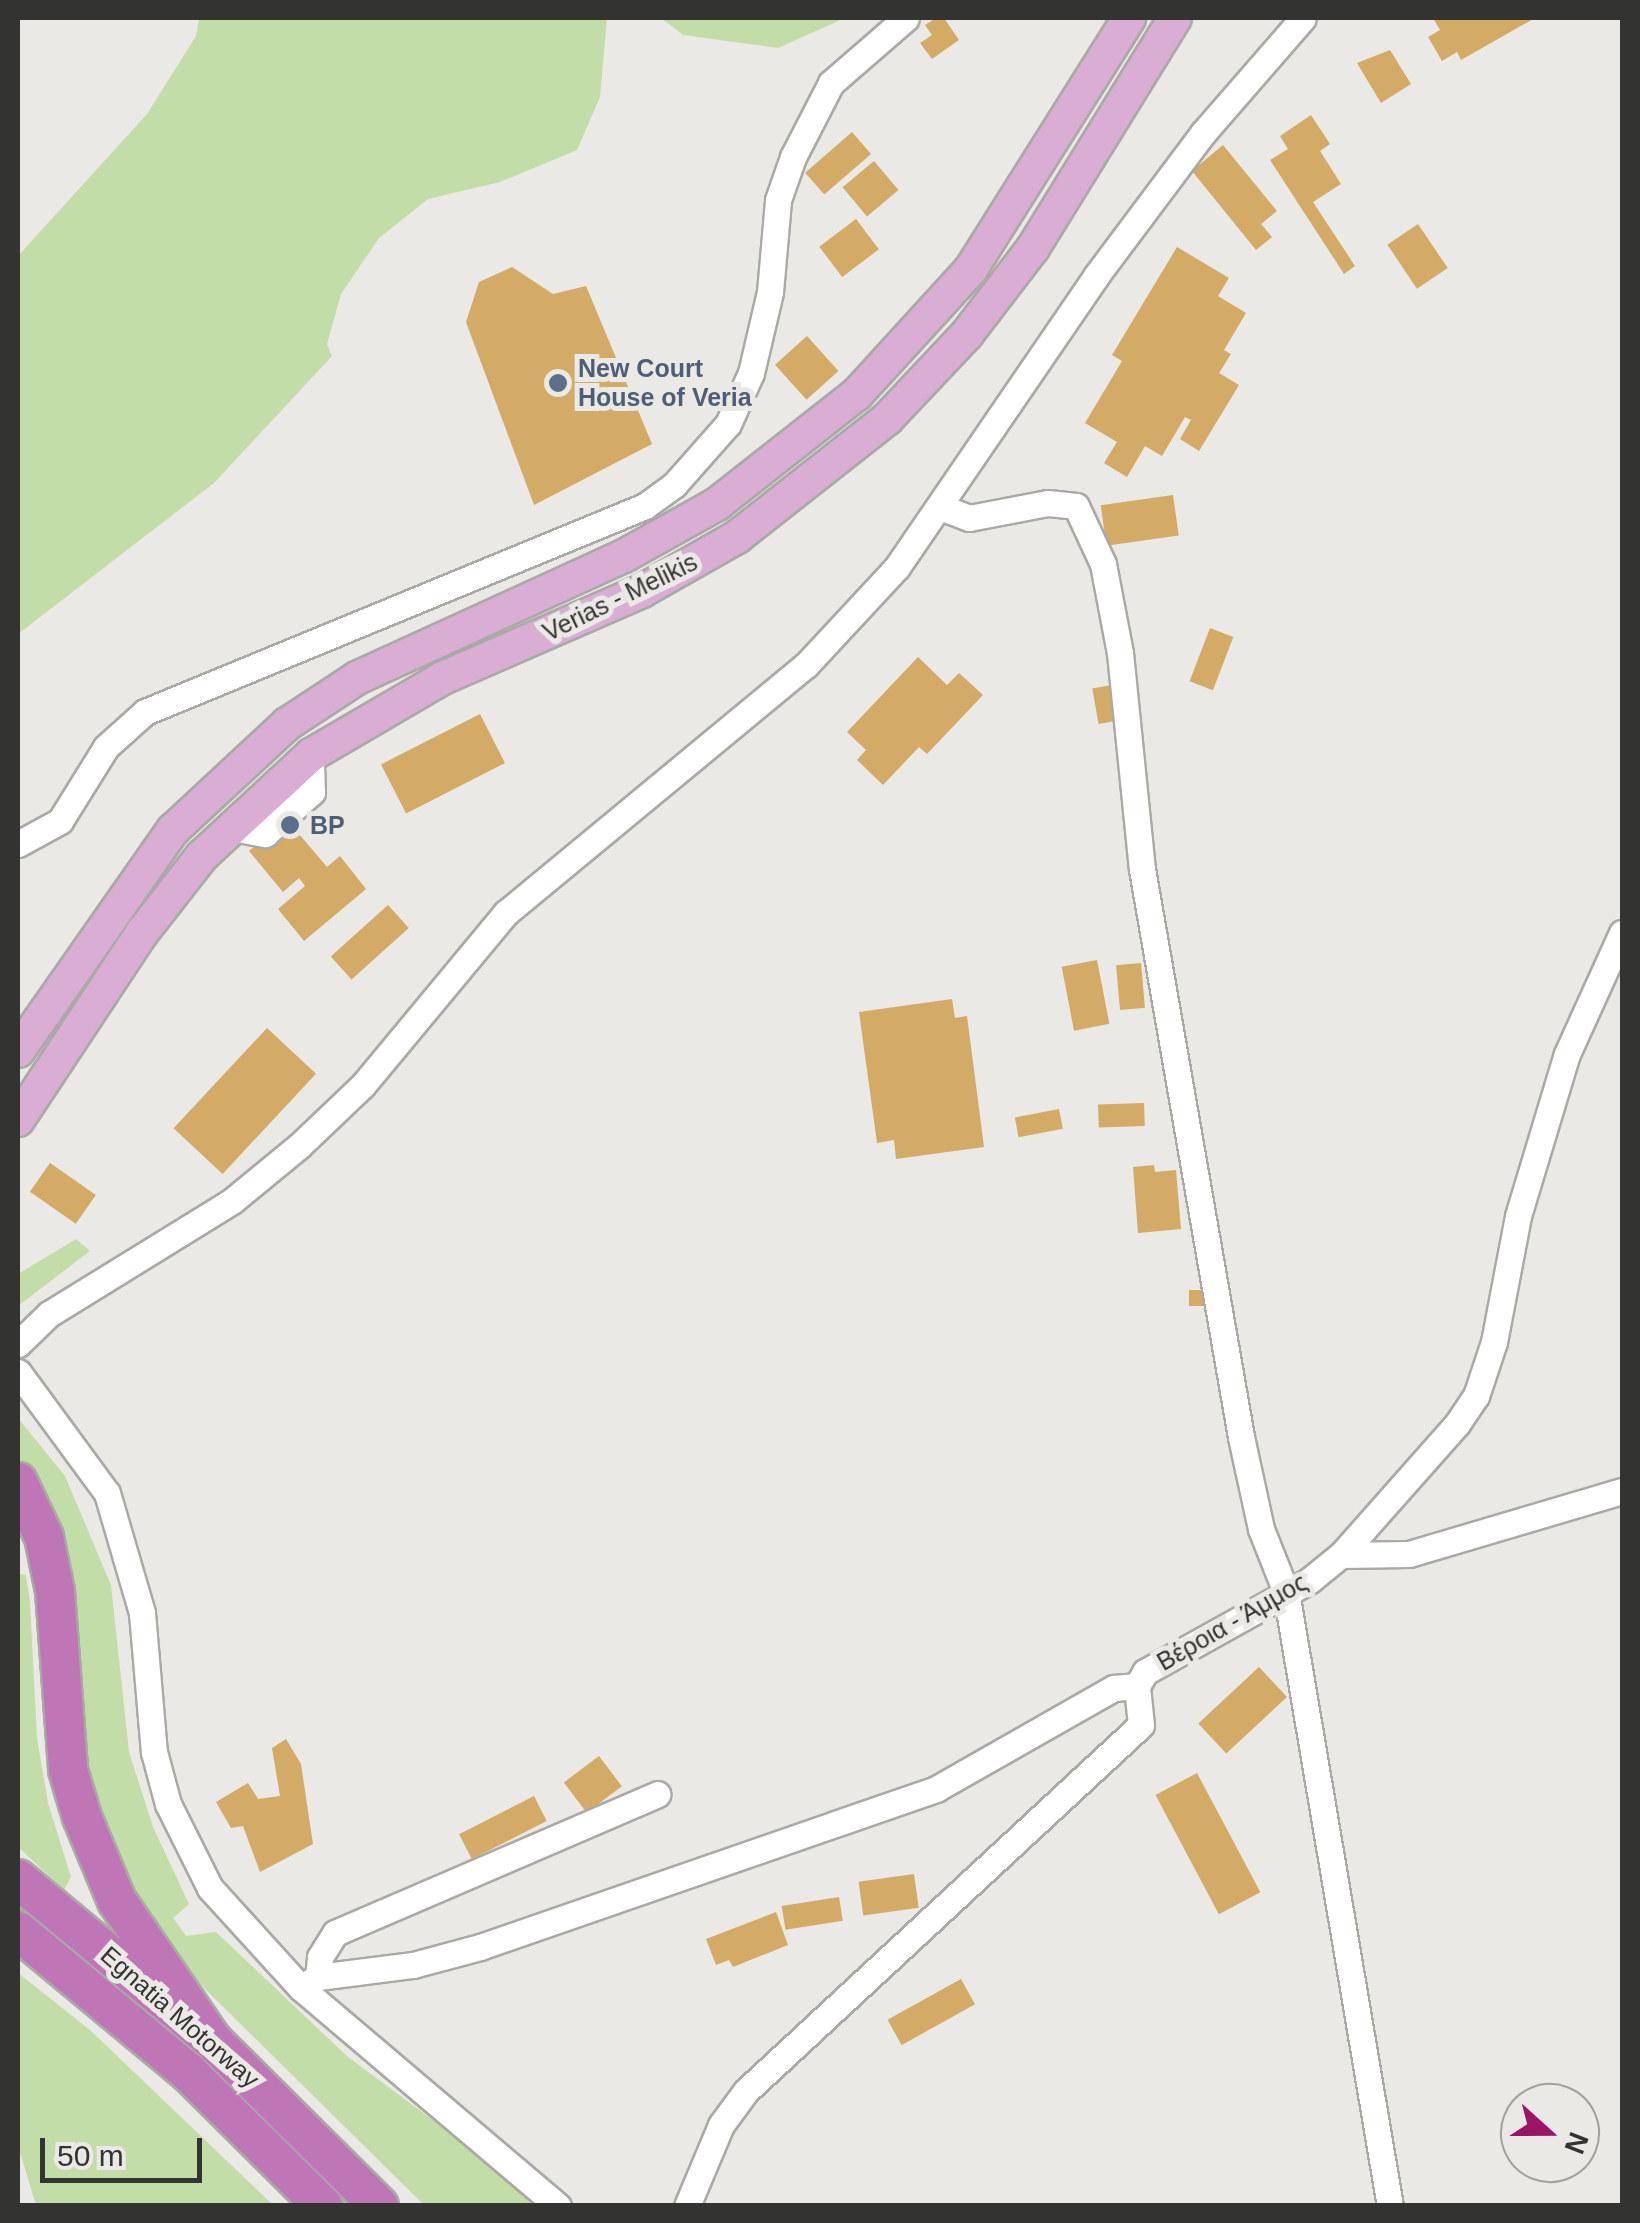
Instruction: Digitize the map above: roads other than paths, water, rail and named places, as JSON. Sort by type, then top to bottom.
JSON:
[{"type":"highway","points":[[18,1482],[44,1538],[55,1591],[68,1770],[82,1818],[117,1901],[214,2041]]},
{"type":"highway","name":"Egnatia Motorway","points":[[18,1878],[214,2041],[380,2206]]},
{"type":"highway","name":"Egnatia Motorway","points":[[18,1931],[189,2073],[324,2206]]},
{"type":"main road","name":"Verias - Melikis","points":[[18,1051],[173,830],[286,724],[356,678],[624,556],[704,512],[857,394],[971,269],[1129,18]]},
{"type":"main road","name":"Verias - Melikis","points":[[18,1120],[141,934],[228,827],[311,754],[443,678],[659,582],[737,538],[836,465],[929,378],[1002,292],[1174,18]]},
{"type":"street","points":[[18,844],[60,820],[106,747],[145,712],[645,506],[674,485],[728,424],[750,373],[770,292],[778,200],[805,132],[830,83],[906,18]]},
{"type":"street","points":[[18,1344],[49,1314],[232,1201],[299,1146],[363,1085],[506,912],[806,665],[942,508],[1096,276],[1203,133],[1303,18]]},
{"type":"street","points":[[942,508],[969,518],[1048,503],[1076,506],[1103,564],[1120,653],[1142,869],[1240,1437],[1261,1529],[1286,1592],[1390,2206]]},
{"type":"street","name":"Βέροια - Άμμος","points":[[687,2206],[720,2125],[746,2091],[1128,1740],[1141,1725],[1137,1686],[1163,1659],[1286,1592],[1341,1555],[1476,1396],[1500,1321],[1538,1142],[1567,1054],[1622,933]]},
{"type":"street","points":[[18,1372],[107,1493],[142,1613],[154,1752],[168,1804],[210,1888],[558,2206]]},
{"type":"street","points":[[1341,1555],[1409,1554],[1622,1491]]},
{"type":"street","points":[[310,1983],[413,1965],[634,1897],[936,1789],[1114,1688],[1137,1686]]},
{"type":"street","points":[[310,1983],[320,1957],[336,1933],[657,1794]]},
{"type":"place","name":"New Court House of Veria","points":[[558,383]]},
{"type":"place","name":"BP","points":[[290,825]]}]
